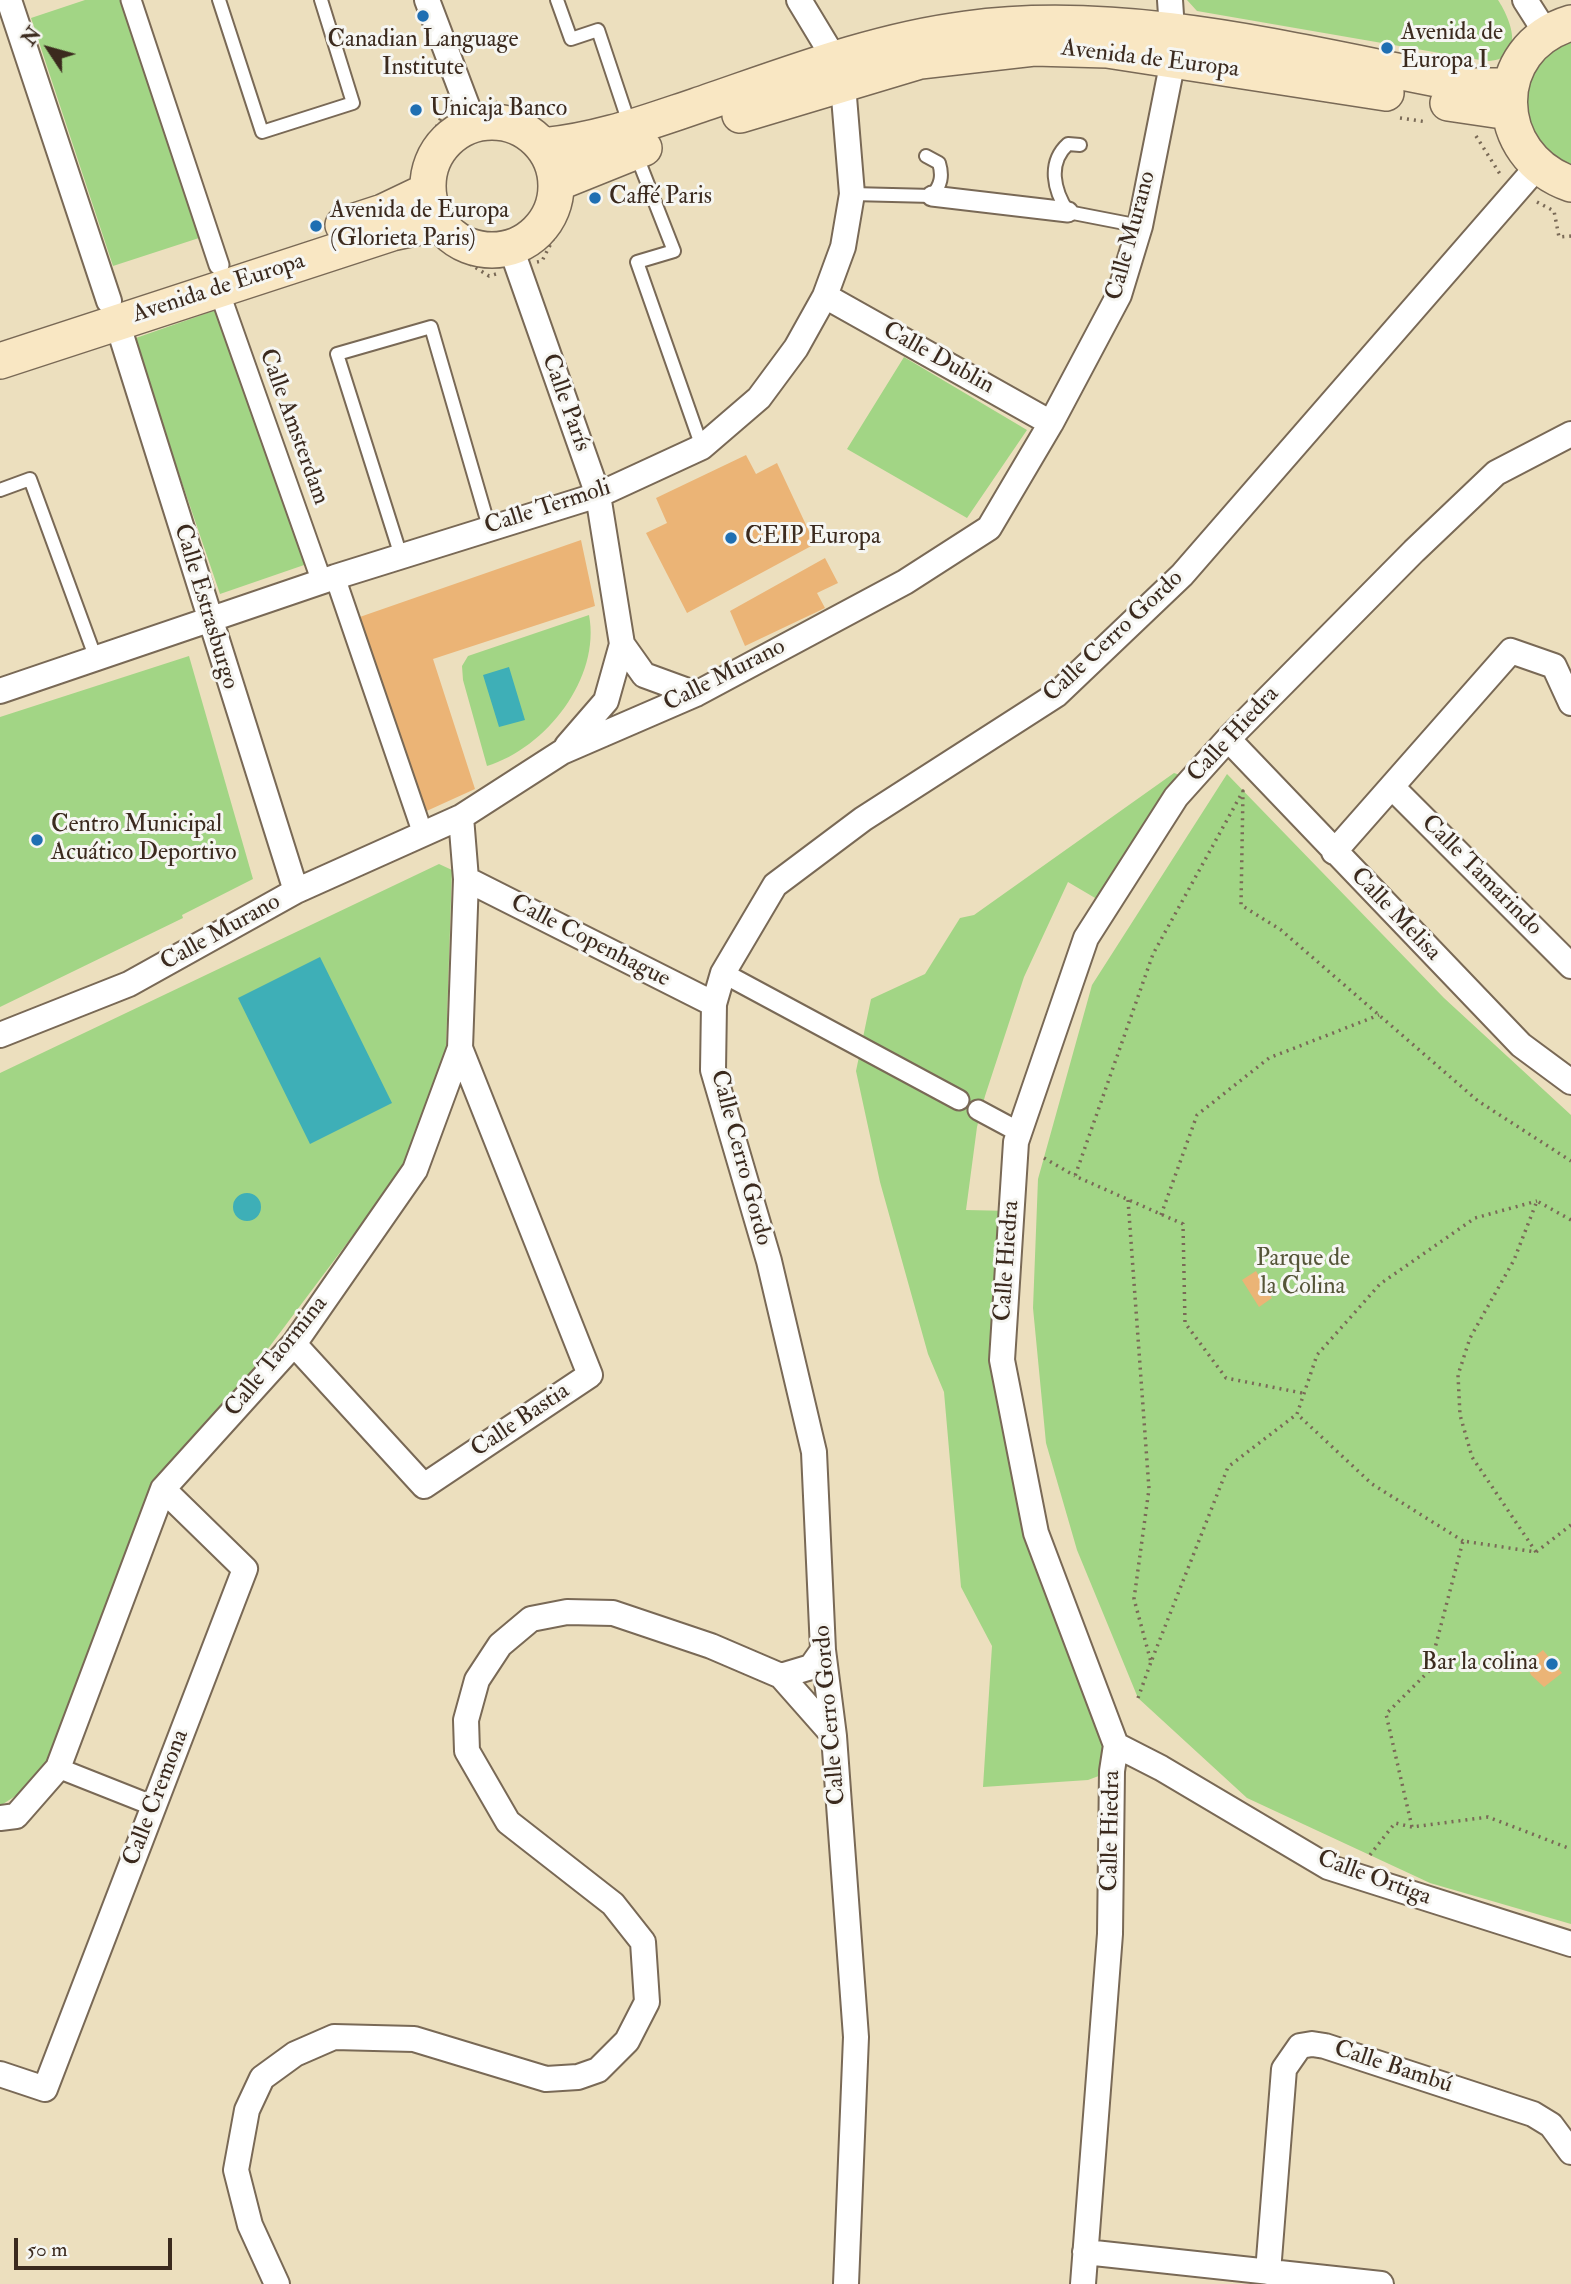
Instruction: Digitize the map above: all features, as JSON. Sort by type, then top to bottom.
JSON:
[{"type":"main road","points":[[1563,20],[1526,51],[1510,99],[1511,125],[1521,148],[1537,167],[1571,184]]},
{"type":"main road","name":"Avenida de Europa","points":[[556,183],[633,139],[839,72],[1034,48],[1107,50],[1171,30],[1510,99]]},
{"type":"main road","points":[[493,121],[512,124],[529,133],[543,146],[556,183],[554,204],[545,223],[530,238],[511,248],[491,250],[471,247],[453,238],[439,223],[428,191],[429,169],[439,149],[454,133],[474,124],[493,121]]},
{"type":"main road","points":[[543,146],[633,139]]},
{"type":"main road","name":"Avenida de Europa","points":[[0,361],[113,312],[219,277],[383,212],[428,191]]},
{"type":"main road","name":"Avenida de Europa","points":[[219,277],[439,223]]},
{"type":"main road","name":"Avenida de Europa","points":[[0,337],[113,312]]},
{"type":"street","name":"Calle Estrasburgo","points":[[9,0],[113,312],[296,891]]},
{"type":"street","name":"Calle Amsterdam","points":[[131,0],[219,277],[423,834]]},
{"type":"street","points":[[427,0],[474,124]]},
{"type":"street","points":[[799,0],[839,72]]},
{"type":"street","points":[[1525,0],[1563,20]]},
{"type":"street","name":"Calle Murano","points":[[0,1035],[129,984],[296,891],[461,817],[562,752],[696,694],[905,582],[989,528],[1051,423],[1119,295],[1140,226],[1171,30]]},
{"type":"street","name":"Calle Termoli","points":[[0,691],[209,622],[328,579],[598,495],[702,447],[759,398],[796,348],[825,296],[843,247],[852,194],[839,72]]},
{"type":"street","name":"Calle Cerro Gordo","points":[[846,2284],[856,2037],[834,1736],[823,1650],[814,1452],[769,1261],[713,1070],[714,1004],[723,973],[775,885],[863,819],[1056,695],[1182,575],[1537,167]]},
{"type":"street","points":[[932,196],[1068,212]]},
{"type":"street","name":"Calle París","points":[[511,248],[598,495],[622,644],[607,701],[562,752]]},
{"type":"street","name":"Calle Dublin","points":[[825,296],[1051,423]]},
{"type":"street","name":"Calle Hiedra","points":[[1083,2284],[1110,1934],[1112,1771],[1116,1745],[1036,1533],[1002,1360],[1016,1142],[1086,939],[1176,797],[1228,739],[1414,551],[1496,473],[1571,434]]},
{"type":"street","name":"Calle París","points":[[622,644],[644,674],[696,694]]},
{"type":"street","points":[[1334,852],[1511,651],[1554,666],[1571,703]]},
{"type":"street","name":"Calle Melisa","points":[[1228,739],[1521,1045],[1571,1082]]},
{"type":"street","name":"Calle Tamarindo","points":[[1392,787],[1571,966]]},
{"type":"street","name":"Calle Taormina","points":[[0,1818],[16,1815],[58,1768],[163,1489],[293,1344],[415,1170],[460,1048],[466,879],[461,817]]},
{"type":"street","name":"Calle Copenhague","points":[[466,879],[714,1004]]},
{"type":"street","points":[[723,973],[960,1100]]},
{"type":"street","name":"Calle Bastia","points":[[293,1344],[424,1486],[590,1375],[460,1048]]},
{"type":"street","points":[[978,1110],[1019,1132]]},
{"type":"street","name":"Calle Cremona","points":[[0,2074],[45,2089],[245,1569],[163,1489]]},
{"type":"street","points":[[277,2284],[250,2225],[236,2170],[247,2110],[262,2078],[295,2054],[334,2037],[414,2039],[546,2079],[579,2077],[598,2070],[628,2041],[647,2002],[643,1942],[613,1904],[508,1822],[467,1751],[466,1720],[477,1680],[500,1644],[531,1619],[566,1612],[613,1613],[711,1646],[781,1676],[834,1736]]},
{"type":"street","points":[[781,1676],[811,1667],[823,1650]]},
{"type":"street","name":"Calle Ortiga","points":[[1116,1745],[1328,1867],[1571,1944]]},
{"type":"street","points":[[58,1768],[154,1806]]},
{"type":"street","name":"Calle Bambú","points":[[1268,2272],[1284,2068],[1300,2046],[1325,2046],[1533,2114],[1551,2125],[1571,2152]]},
{"type":"street","points":[[1085,2252],[1381,2284]]},
{"type":"lane","points":[[219,0],[262,132],[353,103],[321,0]]},
{"type":"lane","points":[[557,0],[571,38],[598,30],[633,139],[674,251],[637,262],[702,447]]},
{"type":"lane","points":[[1080,145],[1068,144],[1058,153],[1054,167],[1057,196],[1068,212],[1140,226]]},
{"type":"lane","points":[[852,194],[932,196],[939,188],[942,174],[939,163],[926,156]]},
{"type":"lane","points":[[401,556],[337,354],[431,327],[489,527]]},
{"type":"lane","points":[[0,490],[30,479],[96,659]]},
{"type":"path","points":[[1075,1176],[1153,954],[1243,791],[1241,905],[1281,930],[1478,1101],[1571,1161]]},
{"type":"path","points":[[1161,1214],[1197,1115],[1269,1058],[1379,1015]]},
{"type":"path","points":[[1044,1158],[1075,1176],[1182,1224],[1185,1323],[1226,1378],[1302,1393]]},
{"type":"path","points":[[1128,1200],[1149,1489],[1134,1599],[1151,1662]]},
{"type":"path","points":[[1138,1698],[1228,1467],[1297,1414],[1317,1354],[1380,1284],[1475,1218],[1537,1201],[1571,1220]]},
{"type":"path","points":[[1536,1552],[1472,1457],[1460,1415],[1458,1375],[1469,1338],[1514,1259],[1537,1201]]},
{"type":"path","points":[[1297,1414],[1371,1483],[1463,1541],[1536,1552],[1571,1525]]},
{"type":"path","points":[[1412,1827],[1386,1714],[1429,1671],[1463,1541]]},
{"type":"path","points":[[1370,1855],[1395,1823],[1412,1827],[1488,1817],[1571,1849]]},
{"type":"green space","points":[[85,0],[121,0],[199,238],[113,266],[31,18]]},
{"type":"green space","points":[[1187,0],[1498,0],[1508,18],[1511,47],[1507,54],[1499,59],[1486,61],[1197,11]]},
{"type":"green space","points":[[1571,23],[1571,184],[1509,112],[1511,86]]},
{"type":"green space","points":[[219,309],[307,564],[220,594],[133,339]]},
{"type":"green space","points":[[904,357],[1027,430],[967,518],[847,449]]},
{"type":"green space","points":[[589,615],[590,639],[586,663],[578,686],[565,707],[530,744],[487,766],[463,680],[462,666],[468,656]]},
{"type":"green space","points":[[189,656],[253,879],[182,915],[183,918],[0,1007],[0,717]]},
{"type":"green space","points":[[1174,773],[1192,779],[1107,905],[1068,882],[1024,977],[977,1127],[966,1210],[1012,1211],[1002,1360],[1112,1771],[1088,1780],[983,1787],[992,1646],[961,1587],[944,1392],[928,1354],[880,1182],[856,1071],[871,999],[925,974],[960,918],[974,915]]},
{"type":"green space","name":"Parque de la Colina","points":[[1227,774],[1444,998],[1571,1115],[1571,1924],[1430,1883],[1247,1798],[1138,1698],[1077,1550],[1046,1443],[1033,1308],[1038,1179],[1092,985]]},
{"type":"green space","points":[[439,864],[452,870],[446,1048],[407,1163],[163,1489],[58,1768],[0,1806],[0,1073]]},
{"type":"water","points":[[509,667],[525,720],[499,727],[483,675]]},
{"type":"water","points":[[320,957],[392,1103],[310,1144],[238,998]]},
{"type":"water","points":[[247,1193],[257,1197],[261,1207],[257,1217],[247,1221],[237,1217],[233,1207],[237,1197]]},
{"type":"building","name":"CEIP Europa","points":[[746,455],[756,474],[777,463],[815,544],[687,613],[646,533],[667,523],[656,498]]},
{"type":"building","points":[[581,540],[595,606],[433,659],[475,789],[420,814],[354,619]]},
{"type":"building","points":[[825,558],[838,583],[817,593],[825,608],[745,646],[730,611]]},
{"type":"building","points":[[1256,1271],[1272,1298],[1259,1307],[1242,1280]]},
{"type":"building","points":[[1543,1650],[1562,1673],[1544,1687],[1531,1675],[1526,1663]]},
{"type":"place","name":"Canadian Language Institute","points":[[423,16]]},
{"type":"place","name":"Avenida de Europa I","points":[[1387,48]]},
{"type":"place","name":"Unicaja Banco","points":[[416,110]]},
{"type":"place","name":"Caffé Paris","points":[[595,198]]},
{"type":"place","name":"Avenida de Europa (Glorieta Paris)","points":[[316,226]]},
{"type":"place","name":"CEIP Europa","points":[[731,538]]},
{"type":"place","name":"Centro Municipal Acuático Deportivo","points":[[37,840]]},
{"type":"place","name":"Bar la colina","points":[[1552,1664]]}]
